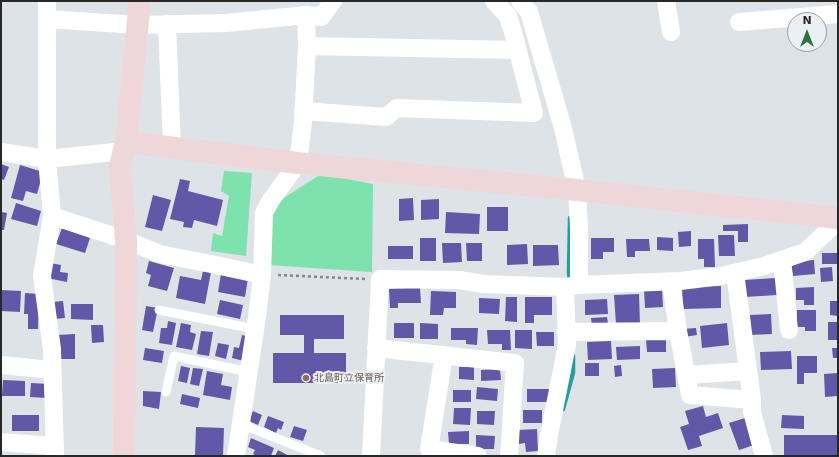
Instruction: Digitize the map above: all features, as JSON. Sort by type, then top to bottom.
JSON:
[{"type":"street","points":[[1,442],[55,451],[52,349],[42,276],[52,216],[47,159],[47,1]]},
{"type":"street","points":[[124,456],[126,240],[120,166],[125,146],[140,1]]},
{"type":"street","points":[[47,19],[138,25],[226,23],[306,15],[321,17],[333,1]]},
{"type":"street","points":[[303,111],[386,117],[397,108],[534,113],[508,16],[494,1]]},
{"type":"street","points":[[520,1],[529,12],[563,128],[577,190],[579,228],[572,286],[573,332],[567,345],[564,390],[549,435],[546,456]]},
{"type":"street","points":[[666,1],[671,32]]},
{"type":"street","points":[[740,22],[838,14]]},
{"type":"street","points":[[236,456],[262,274],[264,213],[271,200],[298,163],[307,46],[306,15]]},
{"type":"street","points":[[167,24],[172,147]]},
{"type":"street","points":[[307,46],[517,50]]},
{"type":"street","points":[[1,152],[47,159],[125,146],[172,147],[298,163],[577,190],[838,220]]},
{"type":"street","points":[[52,216],[126,240],[160,254],[262,274]]},
{"type":"street","points":[[371,456],[380,279],[459,280],[484,284],[572,286],[671,282],[721,276],[764,266],[805,252],[838,220]]},
{"type":"street","points":[[782,260],[789,330]]},
{"type":"street","points":[[735,273],[752,400],[752,412],[764,456]]},
{"type":"street","points":[[671,282],[678,331],[690,395],[752,400]]},
{"type":"street","points":[[573,332],[678,331]]},
{"type":"street","points":[[376,348],[515,363],[509,456]]},
{"type":"street","points":[[444,355],[429,450],[478,456]]},
{"type":"street","points":[[1,365],[52,370]]},
{"type":"street","points":[[686,375],[748,370]]},
{"type":"lane","points":[[159,310],[255,329]]},
{"type":"lane","points":[[166,392],[174,356],[248,372]]},
{"type":"lane","points":[[241,424],[321,456]]},
{"type":"path","points":[[262,274],[380,279]]},
{"type":"green space","points":[[224,171],[252,173],[246,256],[211,251],[213,233],[222,236],[229,196],[221,191]]},
{"type":"green space","points":[[321,174],[373,184],[372,272],[268,265],[269,218],[276,203]]},
{"type":"building","points":[[1,164],[9,167],[4,180],[1,179]]},
{"type":"building","points":[[20,165],[43,172],[37,194],[26,191],[23,201],[11,198]]},
{"type":"building","points":[[180,179],[190,181],[188,191],[223,200],[217,226],[194,220],[192,228],[183,227],[184,222],[170,219]]},
{"type":"building","points":[[153,195],[171,200],[162,231],[145,227]]},
{"type":"building","points":[[413,198],[414,220],[399,221],[399,199]]},
{"type":"building","points":[[439,199],[439,219],[421,220],[421,200]]},
{"type":"building","points":[[16,203],[41,211],[37,226],[11,219]]},
{"type":"building","points":[[487,207],[508,207],[508,231],[487,231]]},
{"type":"building","points":[[1,212],[7,213],[4,230],[1,230]]},
{"type":"building","points":[[446,212],[480,214],[479,234],[445,233]]},
{"type":"building","points":[[748,224],[748,242],[738,242],[738,231],[723,231],[723,225]]},
{"type":"building","points":[[62,228],[90,238],[85,253],[56,244]]},
{"type":"building","points":[[691,231],[691,246],[679,247],[678,232]]},
{"type":"building","points":[[718,235],[734,235],[735,256],[719,256]]},
{"type":"building","points":[[657,237],[673,238],[673,251],[657,250]]},
{"type":"building","points":[[420,238],[436,238],[436,261],[420,261]]},
{"type":"building","points":[[591,238],[614,238],[614,252],[603,252],[603,259],[591,259]]},
{"type":"building","points":[[626,239],[649,239],[650,251],[635,251],[635,257],[627,257]]},
{"type":"building","points":[[698,239],[714,239],[715,267],[704,267],[704,259],[698,259]]},
{"type":"building","points":[[442,243],[461,243],[462,262],[443,263]]},
{"type":"building","points":[[466,243],[482,243],[482,261],[467,261]]},
{"type":"building","points":[[527,244],[528,264],[507,265],[507,245]]},
{"type":"building","points":[[533,245],[558,245],[559,265],[533,266]]},
{"type":"building","points":[[388,246],[413,246],[413,259],[388,259]]},
{"type":"building","points":[[822,253],[838,253],[838,264],[822,264]]},
{"type":"building","points":[[814,260],[815,274],[793,276],[791,262]]},
{"type":"building","points":[[149,261],[174,268],[167,291],[148,286],[151,275],[146,273]]},
{"type":"building","points":[[50,263],[61,265],[60,272],[68,273],[67,282],[47,278]]},
{"type":"building","points":[[832,267],[833,281],[821,282],[820,268]]},
{"type":"building","points":[[203,271],[211,272],[205,304],[176,298],[180,276],[201,280]]},
{"type":"building","points":[[221,274],[248,278],[245,297],[218,292]]},
{"type":"building","points":[[776,278],[777,295],[745,297],[744,280]]},
{"type":"building","points":[[721,286],[721,308],[683,309],[682,287]]},
{"type":"building","points":[[814,287],[814,305],[804,305],[804,300],[796,300],[796,288]]},
{"type":"building","points":[[420,288],[421,303],[398,303],[398,308],[390,308],[389,289]]},
{"type":"building","points":[[662,288],[663,307],[645,308],[644,289]]},
{"type":"building","points":[[1,290],[21,291],[20,312],[1,311]]},
{"type":"building","points":[[431,291],[456,292],[456,308],[444,308],[443,315],[430,315]]},
{"type":"building","points":[[25,293],[39,294],[38,329],[28,329],[28,314],[24,314]]},
{"type":"building","points":[[639,294],[640,324],[616,324],[614,295]]},
{"type":"building","points":[[506,297],[517,297],[517,322],[505,321]]},
{"type":"building","points":[[525,297],[552,297],[552,315],[534,315],[534,323],[525,323]]},
{"type":"building","points":[[479,298],[500,299],[499,314],[479,313]]},
{"type":"building","points":[[607,299],[608,314],[585,315],[585,300]]},
{"type":"building","points":[[220,300],[243,305],[240,319],[217,314]]},
{"type":"building","points":[[63,301],[65,318],[54,319],[52,302]]},
{"type":"building","points":[[830,301],[838,301],[838,316],[830,315]]},
{"type":"building","points":[[71,304],[93,304],[93,320],[71,319]]},
{"type":"building","points":[[146,306],[158,308],[153,332],[142,330]]},
{"type":"building","points":[[797,310],[816,310],[816,331],[805,331],[805,327],[797,327]]},
{"type":"building","points":[[771,314],[772,334],[751,335],[750,315]]},
{"type":"building","points":[[280,315],[344,315],[344,339],[314,339],[314,353],[346,353],[346,383],[273,383],[273,353],[304,353],[304,335],[280,335]]},
{"type":"building","points":[[607,317],[608,324],[592,326],[591,318]]},
{"type":"building","points":[[168,321],[176,323],[172,345],[159,343],[161,328],[167,328]]},
{"type":"building","points":[[828,322],[838,322],[838,340],[828,340]]},
{"type":"building","points":[[181,323],[191,325],[190,332],[196,334],[192,350],[176,347]]},
{"type":"building","points":[[394,323],[414,323],[414,338],[394,338]]},
{"type":"building","points":[[420,323],[438,324],[438,339],[420,339]]},
{"type":"building","points":[[727,323],[729,345],[702,348],[700,326]]},
{"type":"building","points":[[91,325],[103,325],[104,342],[92,343]]},
{"type":"building","points":[[451,328],[478,328],[477,345],[466,344],[466,340],[451,340]]},
{"type":"building","points":[[696,328],[697,335],[684,337],[683,329]]},
{"type":"building","points":[[487,330],[510,330],[511,350],[502,350],[502,344],[488,344]]},
{"type":"building","points":[[515,330],[532,330],[532,349],[515,348]]},
{"type":"building","points":[[201,331],[213,332],[209,356],[197,354]]},
{"type":"building","points":[[536,332],[554,332],[554,346],[537,346]]},
{"type":"building","points":[[75,334],[75,359],[58,359],[58,335]]},
{"type":"building","points":[[242,335],[249,337],[244,361],[232,358],[234,347],[239,348]]},
{"type":"building","points":[[646,339],[666,339],[666,352],[647,352]]},
{"type":"building","points":[[611,341],[612,359],[588,360],[587,342]]},
{"type":"building","points":[[218,343],[229,345],[226,359],[215,356]]},
{"type":"building","points":[[640,346],[640,359],[617,360],[616,347]]},
{"type":"building","points":[[145,348],[164,351],[162,363],[143,360]]},
{"type":"building","points":[[832,348],[838,348],[838,358],[833,358]]},
{"type":"building","points":[[791,351],[792,369],[761,370],[760,352]]},
{"type":"building","points":[[797,356],[817,356],[817,373],[804,373],[804,384],[797,384]]},
{"type":"building","points":[[585,363],[599,363],[599,376],[585,376]]},
{"type":"building","points":[[621,365],[622,376],[615,377],[614,366]]},
{"type":"building","points":[[181,366],[190,368],[187,383],[178,381]]},
{"type":"building","points":[[459,367],[474,367],[474,380],[459,379]]},
{"type":"building","points":[[193,368],[203,369],[199,386],[190,384]]},
{"type":"building","points":[[675,368],[676,387],[653,388],[652,369]]},
{"type":"building","points":[[500,369],[501,380],[481,381],[481,370]]},
{"type":"building","points":[[207,371],[223,374],[221,385],[232,387],[230,400],[203,395]]},
{"type":"building","points":[[838,373],[838,396],[825,397],[824,374]]},
{"type":"building","points":[[3,380],[25,381],[25,396],[2,396]]},
{"type":"building","points":[[31,383],[48,384],[47,398],[30,397]]},
{"type":"building","points":[[477,387],[498,389],[497,401],[476,399]]},
{"type":"building","points":[[527,389],[549,389],[549,402],[527,402]]},
{"type":"building","points":[[453,390],[471,390],[471,402],[453,402]]},
{"type":"building","points":[[143,391],[161,392],[159,409],[143,406]]},
{"type":"building","points":[[182,394],[200,398],[198,408],[180,404]]},
{"type":"building","points":[[703,406],[706,417],[718,413],[723,428],[699,436],[702,446],[688,450],[680,427],[689,424],[685,411]]},
{"type":"building","points":[[454,408],[471,408],[470,425],[453,424]]},
{"type":"building","points":[[523,410],[542,410],[542,423],[523,423]]},
{"type":"building","points":[[253,411],[262,415],[258,425],[249,421]]},
{"type":"building","points":[[477,411],[495,411],[494,425],[477,424]]},
{"type":"building","points":[[12,415],[39,415],[39,431],[12,431]]},
{"type":"building","points":[[782,415],[804,416],[804,429],[781,428]]},
{"type":"building","points":[[268,416],[284,422],[281,430],[278,428],[276,433],[264,427]]},
{"type":"building","points":[[745,418],[754,445],[739,450],[729,423]]},
{"type":"building","points":[[294,426],[307,430],[303,441],[290,437]]},
{"type":"building","points":[[196,427],[224,428],[223,456],[195,456]]},
{"type":"building","points":[[537,429],[538,451],[526,452],[525,443],[519,444],[518,430]]},
{"type":"building","points":[[469,431],[469,444],[449,444],[448,432]]},
{"type":"building","points":[[476,435],[495,436],[494,449],[476,449]]},
{"type":"building","points":[[784,435],[837,435],[837,456],[784,456]]},
{"type":"building","points":[[251,438],[274,448],[271,456],[257,456],[253,454],[255,450],[248,447]]},
{"type":"building","points":[[278,450],[289,456],[275,456]]},
{"type":"waterway","points":[[570,218],[570,283]]},
{"type":"waterway","points":[[563,409],[573,373],[573,356]]},
{"type":"place","name":"北島町立保育所","points":[[306,378]]}]
